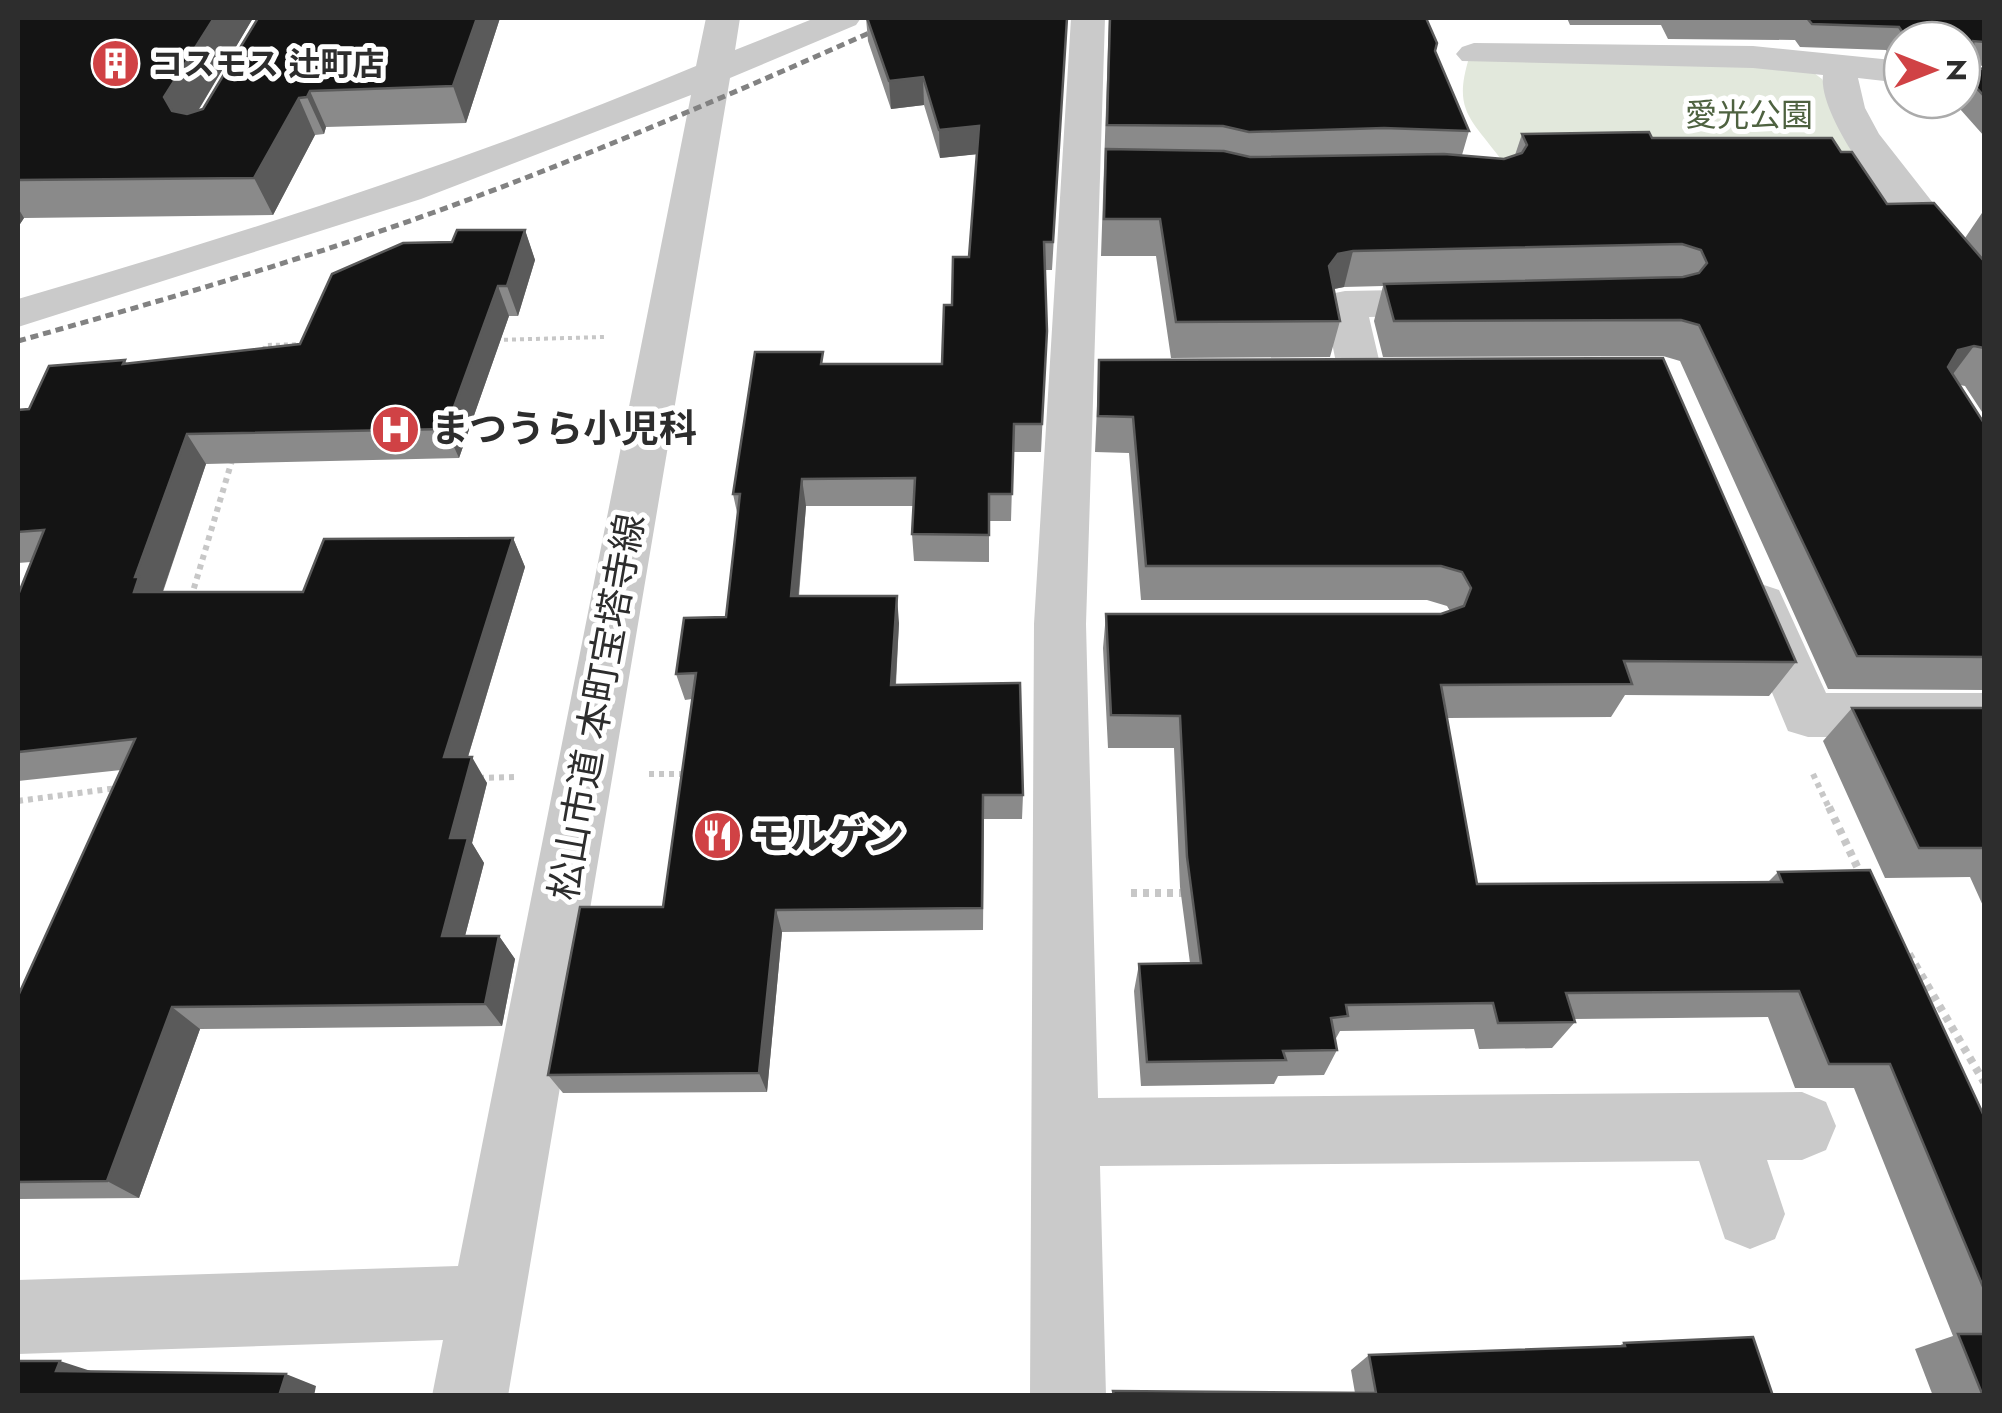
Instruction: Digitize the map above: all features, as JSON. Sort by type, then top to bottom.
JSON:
[{"type":"street","points":[[18,313],[234,248],[541,143],[718,43],[844,18]]},
{"type":"street","points":[[1068,1396],[1064,870],[1103,169],[1088,18]]},
{"type":"street","points":[[1540,18],[1556,55]]},
{"type":"street","points":[[1748,18],[1774,58]]},
{"type":"street","name":"松山市道 本町宝塔寺線","points":[[470,1396],[718,43]]},
{"type":"street","points":[[1474,54],[1774,58],[1882,69]]},
{"type":"street","points":[[1843,64],[1839,84],[1854,122],[1884,168],[1984,295]]},
{"type":"street","points":[[1308,377],[1380,377],[1345,304],[1485,301]]},
{"type":"street","points":[[1740,554],[1808,715],[1984,714]]},
{"type":"street","points":[[1066,1132],[1802,1126]]},
{"type":"street","points":[[1722,1128],[1750,1214]]},
{"type":"street","points":[[18,1316],[487,1302]]},
{"type":"path","points":[[483,340],[665,335]]},
{"type":"path","points":[[260,364],[266,345],[325,344]]},
{"type":"path","points":[[187,613],[237,440]]},
{"type":"path","points":[[1808,715],[1798,740],[1854,865],[1870,888]]},
{"type":"path","points":[[474,778],[703,774]]},
{"type":"path","points":[[18,802],[136,785]]},
{"type":"path","points":[[1064,870],[1104,893],[1202,892]]},
{"type":"path","points":[[1898,937],[1984,1082]]},
{"type":"green space","name":"愛光公園","points":[[1469,58],[1806,67],[1822,79],[1868,169],[1500,158],[1467,112],[1463,90]]},
{"type":"building","points":[[18,18],[214,18],[164,97],[172,111],[187,114],[203,109],[258,18],[477,18],[453,86],[310,91],[307,97],[299,98],[254,178],[18,180]]},
{"type":"building","points":[[867,18],[1067,18],[1053,242],[1044,242],[1047,331],[1042,424],[1014,424],[1012,494],[989,494],[989,535],[912,534],[915,478],[802,479],[791,596],[897,596],[891,685],[1020,683],[1023,795],[983,795],[982,908],[776,910],[759,1073],[548,1075],[580,907],[663,907],[696,673],[676,674],[684,618],[726,617],[740,494],[733,494],[755,352],[823,352],[821,364],[942,364],[944,305],[952,305],[953,257],[969,257],[979,126],[939,130],[923,77],[889,81]]},
{"type":"building","points":[[1110,18],[1426,18],[1437,43],[1435,51],[1469,131],[1384,128],[1249,132],[1223,126],[1107,125]]},
{"type":"building","points":[[1807,18],[1984,18],[1984,42],[1982,20],[1882,20],[1882,26],[1812,24]]},
{"type":"building","points":[[1649,132],[1652,138],[1832,138],[1841,152],[1852,152],[1887,204],[1934,203],[1984,261],[1984,348],[1958,350],[1948,367],[1984,423],[1984,657],[1857,656],[1699,325],[1681,320],[1394,321],[1384,284],[1683,277],[1699,273],[1707,263],[1701,250],[1682,244],[1353,251],[1338,254],[1329,266],[1340,321],[1176,322],[1160,219],[1104,219],[1106,149],[1224,151],[1250,157],[1444,154],[1504,159],[1522,153],[1527,145],[1522,134]]},
{"type":"building","points":[[457,230],[525,230],[507,286],[498,286],[446,429],[187,434],[135,577],[139,577],[134,592],[303,592],[324,539],[513,538],[444,757],[472,757],[450,838],[468,838],[442,936],[499,936],[485,1004],[172,1007],[107,1181],[18,1182],[18,996],[135,739],[18,752],[18,595],[44,530],[18,532],[18,410],[29,409],[49,366],[125,360],[123,364],[300,344],[332,274],[403,243],[452,242]]},
{"type":"building","points":[[1663,358],[1796,662],[1624,661],[1632,684],[1441,685],[1477,884],[1782,882],[1778,872],[1870,870],[1984,1116],[1984,1289],[1890,1064],[1829,1064],[1799,991],[1566,993],[1575,1022],[1498,1023],[1493,1003],[1346,1005],[1348,1016],[1331,1018],[1337,1050],[1283,1051],[1286,1060],[1147,1062],[1139,964],[1201,963],[1187,857],[1180,716],[1111,715],[1106,614],[1441,614],[1464,606],[1471,588],[1462,572],[1441,566],[1146,566],[1133,417],[1098,416],[1099,360]]},
{"type":"building","points":[[1852,708],[1984,708],[1984,848],[1919,848]]},
{"type":"building","points":[[1958,1334],[1984,1334],[1984,1396],[1983,1396]]},
{"type":"building","points":[[1753,1337],[1773,1396],[1114,1396],[1113,1391],[1376,1393],[1369,1355]]},
{"type":"building","points":[[18,1361],[60,1361],[56,1371],[286,1374],[279,1396],[18,1396]]},
{"type":"railway","points":[[18,341],[278,265],[432,213],[669,120],[903,18]]},
{"type":"place","name":"コスモス 辻町店","points":[[116,64]]},
{"type":"place","name":"まつうら小児科","points":[[396,429]]},
{"type":"place","name":"モルゲン","points":[[717,836]]}]
